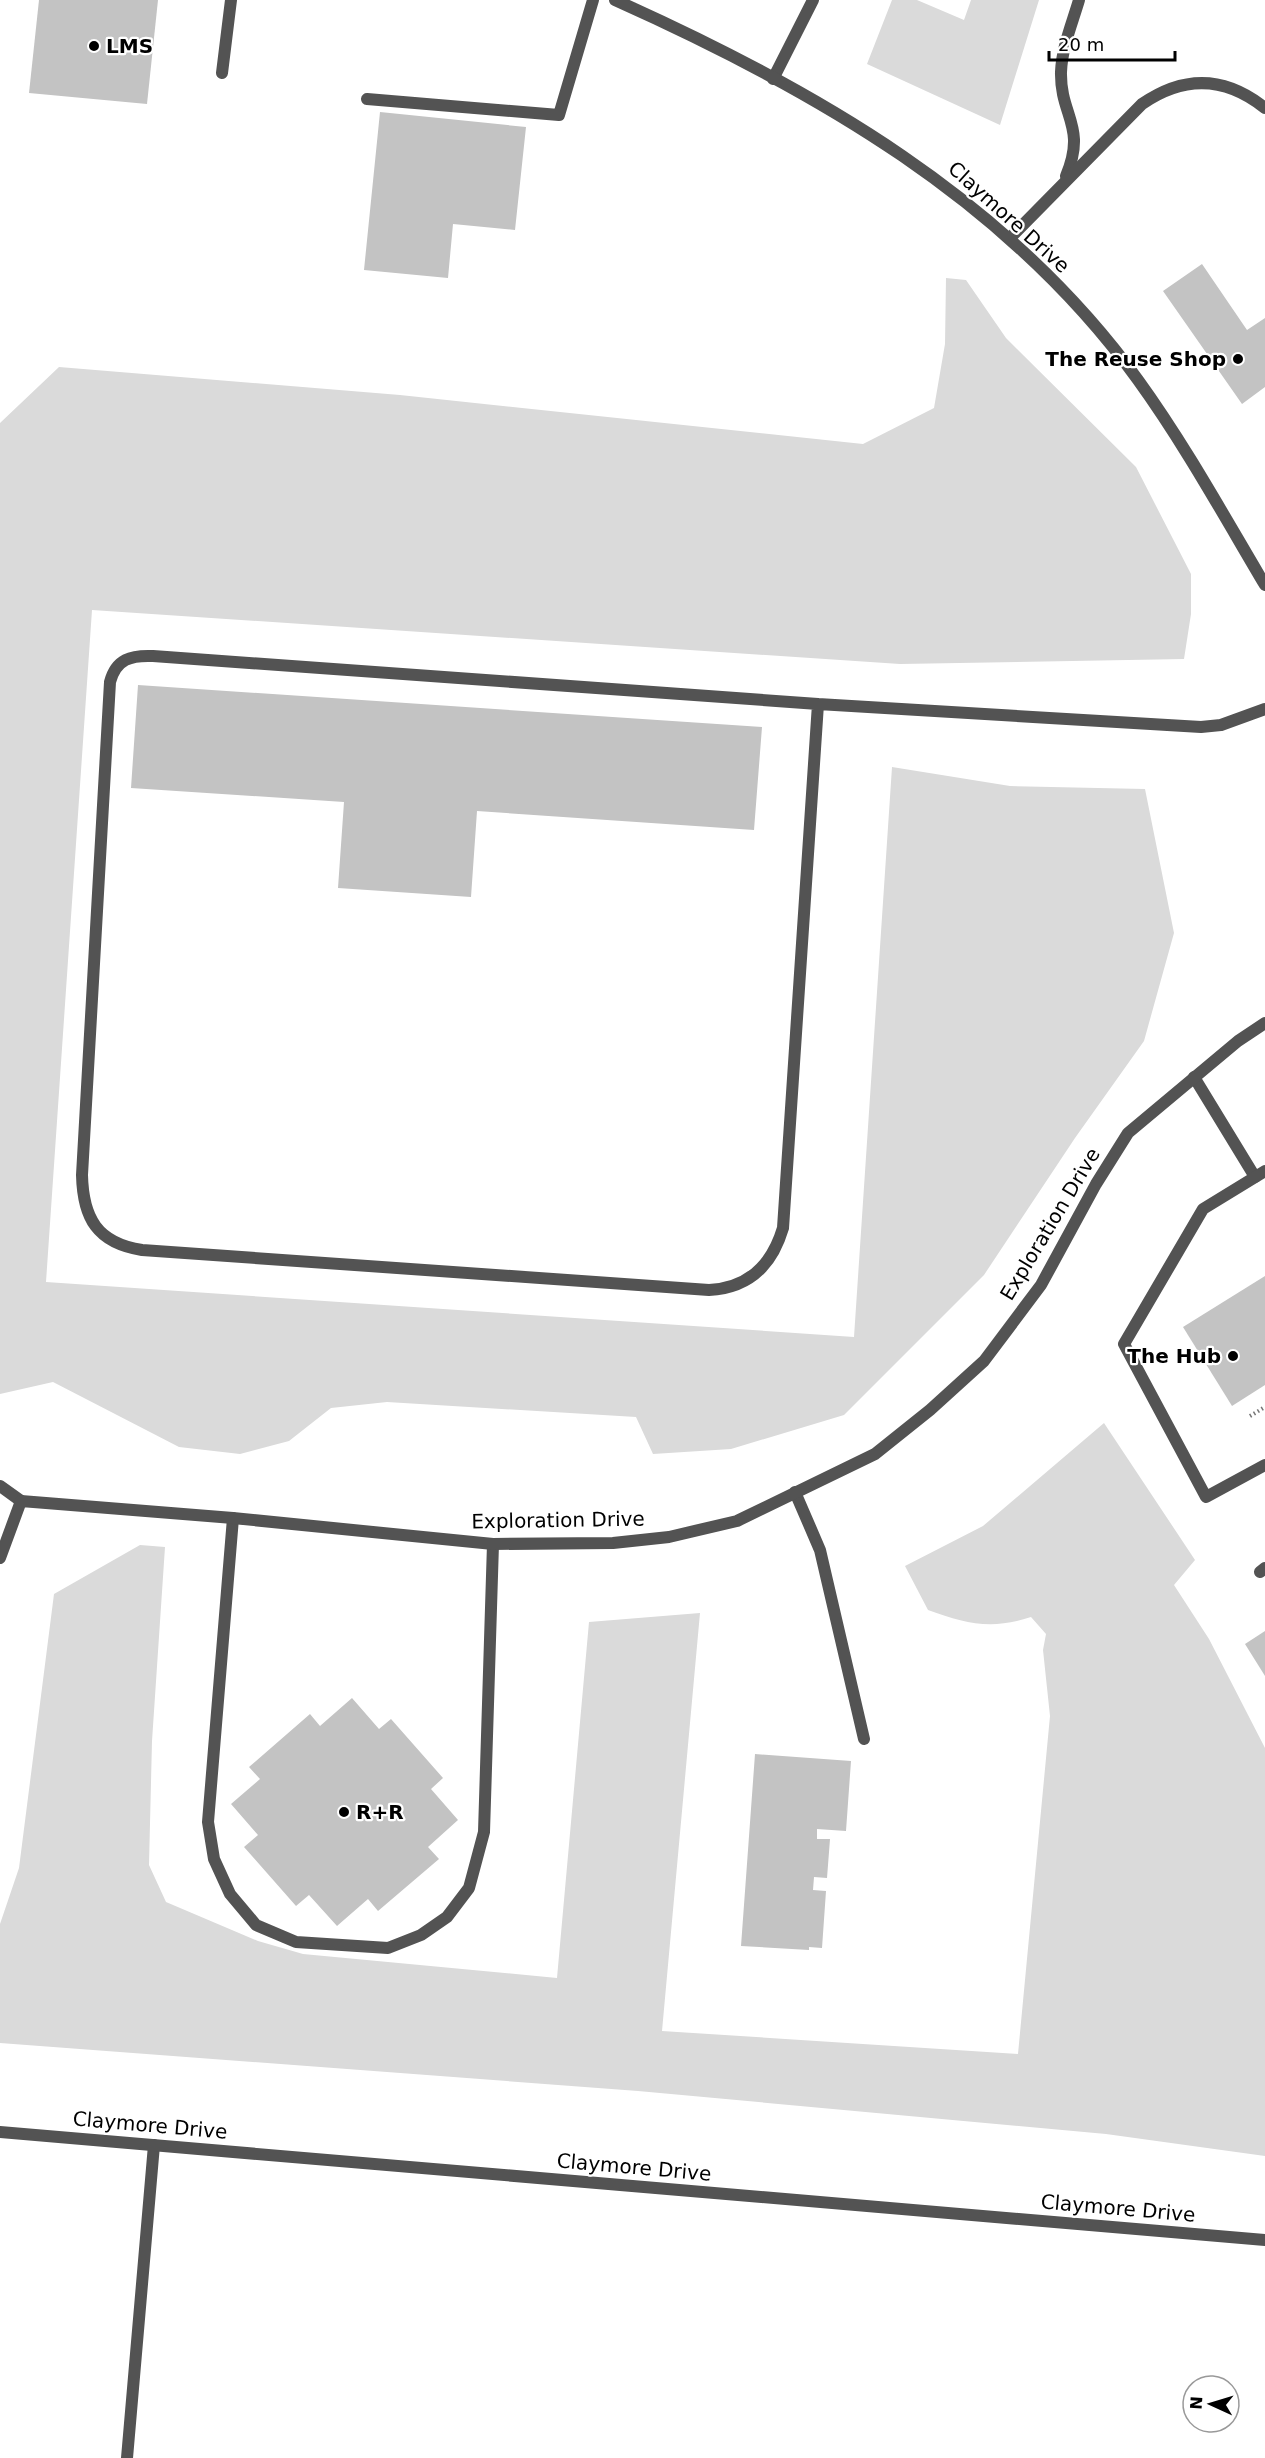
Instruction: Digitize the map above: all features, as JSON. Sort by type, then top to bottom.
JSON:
[{"type":"street","points":[[222,73],[231,0]]},
{"type":"street","points":[[367,99],[559,115],[593,0]]},
{"type":"street","name":"Claymore Drive","points":[[615,0],[718,48],[894,147],[933,175],[1010,238],[1074,302],[1138,380],[1265,585]]},
{"type":"street","points":[[773,79],[813,0]]},
{"type":"street","points":[[1063,183],[1074,156],[1075,130],[1065,101],[1061,74],[1065,46],[1079,0]]},
{"type":"street","points":[[1010,238],[1142,104],[1162,90],[1193,81],[1223,86],[1255,100],[1265,108]]},
{"type":"street","points":[[818,704],[783,1228],[773,1254],[754,1276],[740,1285],[709,1290],[177,1253],[127,1248],[98,1230],[88,1215],[82,1197],[82,1175],[110,682],[113,670],[124,659],[137,655],[153,656],[818,704],[1201,727],[1221,725],[1265,709]]},
{"type":"street","name":"Exploration Drive","points":[[21,1501],[233,1518],[494,1544],[613,1543],[669,1537],[737,1521],[875,1454],[930,1410],[984,1360],[1041,1285],[1096,1184],[1128,1133],[1238,1041],[1265,1023]]},
{"type":"street","points":[[1194,1077],[1260,1174],[1203,1209],[1124,1344],[1206,1497],[1265,1465]]},
{"type":"street","points":[[0,1486],[21,1501],[0,1558]]},
{"type":"street","points":[[795,1492],[820,1550],[864,1739]]},
{"type":"street","points":[[233,1518],[208,1822],[214,1859],[230,1893],[256,1924],[296,1942],[388,1948],[421,1935],[447,1917],[469,1888],[484,1832],[494,1544]]},
{"type":"street","name":"Claymore Drive","points":[[0,2132],[1265,2240]]},
{"type":"street","points":[[127,2458],[154,2145]]},
{"type":"path","points":[[1250,1416],[1265,1407]]},
{"type":"shaded area","points":[[892,0],[917,0],[964,20],[971,0],[1039,0],[1000,125],[867,64]]},
{"type":"shaded area","points":[[946,278],[966,280],[1006,338],[1136,467],[1191,574],[1191,614],[1184,659],[900,664],[92,610],[46,1282],[854,1337],[892,767],[1010,786],[1145,789],[1174,933],[1144,1041],[1075,1138],[984,1275],[844,1415],[731,1449],[653,1454],[636,1417],[387,1402],[331,1408],[289,1441],[240,1454],[179,1447],[53,1382],[0,1394],[0,423],[59,367],[400,395],[863,444],[934,408],[945,344]]},
{"type":"shaded area","points":[[1104,1423],[1195,1560],[1174,1585],[1209,1639],[1265,1748],[1265,2156],[1106,2134],[638,2091],[0,2043],[0,1924],[19,1868],[54,1594],[140,1545],[165,1547],[152,1741],[149,1865],[166,1902],[258,1941],[303,1954],[557,1978],[589,1622],[700,1613],[662,2031],[1018,2054],[1050,1716],[1043,1650],[1046,1634],[1031,1617],[1004,1623],[979,1624],[928,1610],[905,1566],[983,1526]]},
{"type":"building","name":"LMS","points":[[39,0],[158,0],[147,104],[29,93]]},
{"type":"building","points":[[380,112],[526,127],[515,230],[453,224],[448,278],[364,270]]},
{"type":"building","name":"The Reuse Shop","points":[[1202,264],[1247,330],[1265,318],[1265,387],[1242,404],[1163,291]]},
{"type":"building","points":[[138,685],[762,727],[754,830],[477,811],[471,897],[338,888],[344,802],[131,788]]},
{"type":"building","name":"The Hub","points":[[1265,1276],[1265,1385],[1232,1406],[1183,1327]]},
{"type":"building","points":[[1265,1631],[1265,1676],[1245,1644]]},
{"type":"building","name":"R+R","points":[[352,1698],[379,1729],[391,1719],[443,1778],[431,1789],[458,1820],[428,1847],[439,1859],[378,1911],[368,1899],[337,1926],[309,1895],[296,1906],[244,1847],[258,1835],[231,1804],[260,1779],[249,1767],[310,1714],[320,1726]]},
{"type":"building","points":[[755,1754],[851,1761],[846,1831],[817,1829],[817,1839],[830,1839],[827,1878],[814,1877],[813,1890],[826,1891],[822,1948],[809,1947],[809,1950],[741,1946]]},
{"type":"place","name":"LMS","points":[[94,46]]},
{"type":"place","name":"The Reuse Shop","points":[[1238,359]]},
{"type":"place","name":"The Hub","points":[[1233,1356]]},
{"type":"place","name":"R+R","points":[[344,1812]]}]
